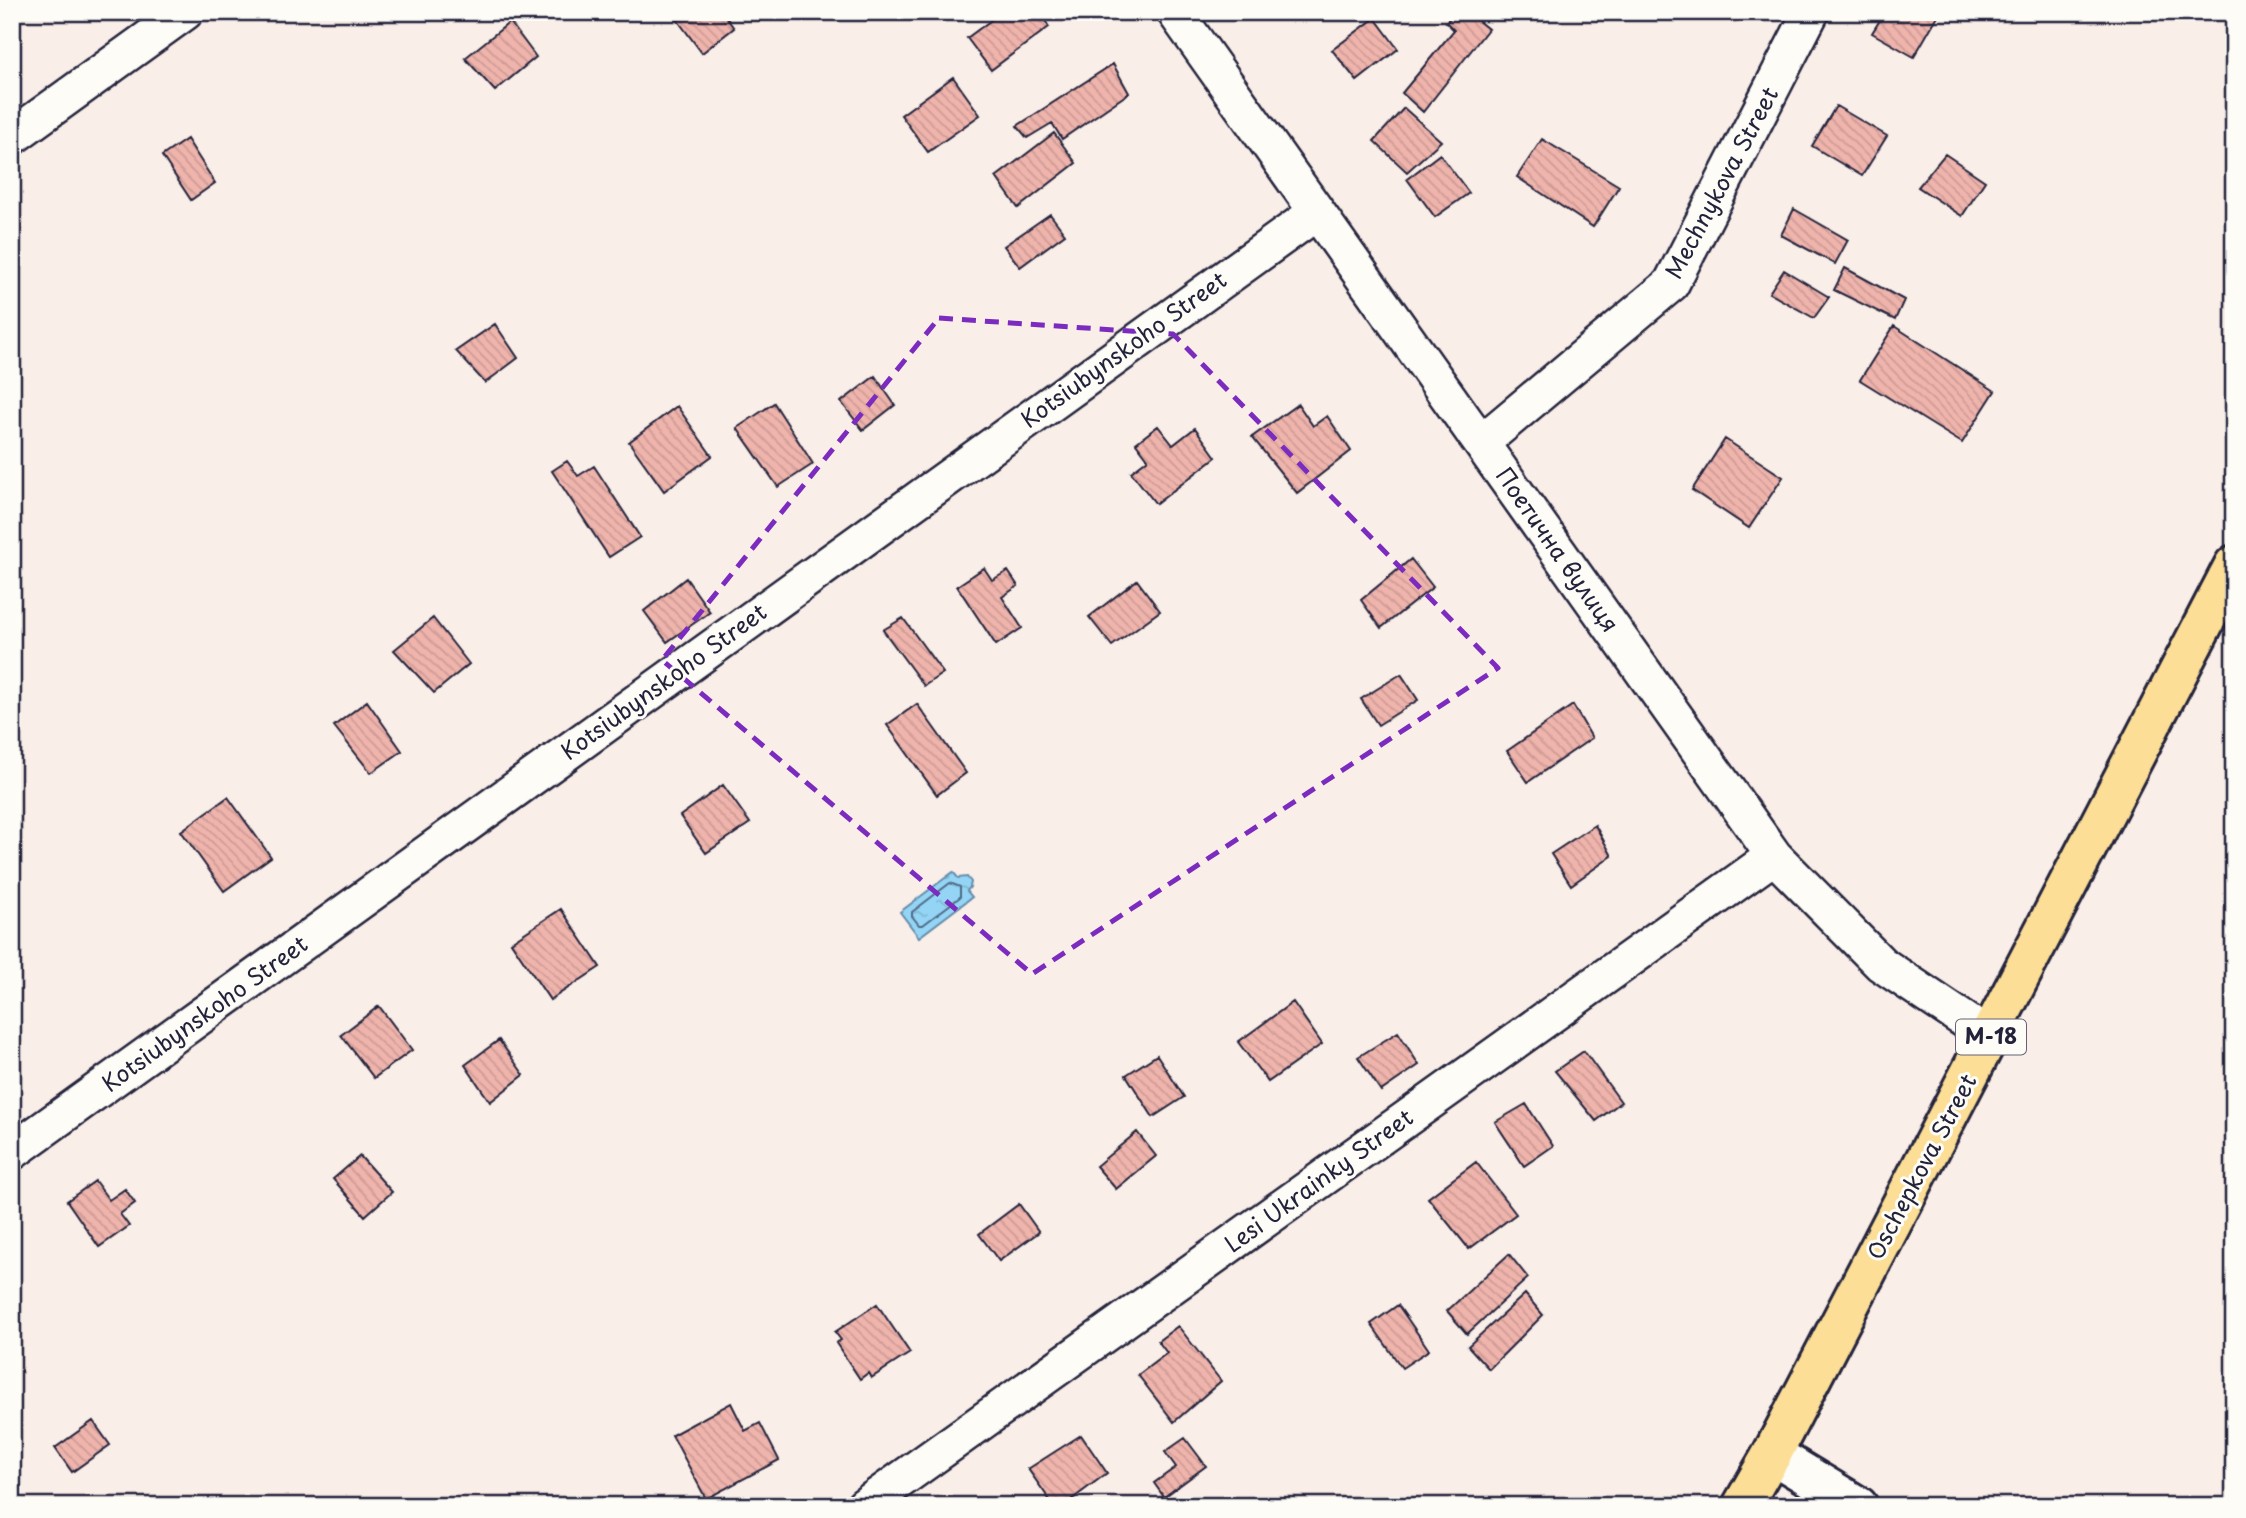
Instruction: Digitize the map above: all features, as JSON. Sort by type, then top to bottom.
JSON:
[{"type":"highway","name":"Oschepkova Street","points":[[1742,1506],[1772,1454],[2234,565]]},
{"type":"street","points":[[12,137],[185,12]]},
{"type":"street","name":"Поетична вулиця","points":[[1175,12],[1774,856],[1881,964],[1990,1037]]},
{"type":"street","name":"Mechnykova Street","points":[[1481,443],[1671,284],[1811,12]]},
{"type":"street","name":"Kotsiubynskoho Street","points":[[12,1152],[1317,212]]},
{"type":"street","name":"Lesi Ukrainky Street","points":[[864,1506],[1774,856]]},
{"type":"street","points":[[1772,1454],[1858,1506]]},
{"type":"highlighted area","points":[[939,318],[1173,334],[1498,668],[1032,974],[662,660]]},
{"type":"water","points":[[953,872],[958,878],[967,877],[971,882],[967,891],[972,897],[919,937],[900,912]]},
{"type":"building","points":[[684,12],[722,12],[734,28],[702,53],[676,18]]},
{"type":"building","points":[[1002,12],[1040,12],[1049,27],[991,70],[967,38]]},
{"type":"building","points":[[1455,12],[1467,12],[1488,29],[1423,112],[1402,93],[1454,30],[1446,22]]},
{"type":"building","points":[[1885,12],[1940,12],[1914,57],[1872,33]]},
{"type":"building","points":[[1375,18],[1398,49],[1357,81],[1332,50]]},
{"type":"building","points":[[510,22],[536,57],[495,91],[465,58]]},
{"type":"building","points":[[1113,64],[1129,93],[1062,139],[1052,123],[1027,138],[1017,126]]},
{"type":"building","points":[[953,77],[980,115],[928,152],[901,115]]},
{"type":"building","points":[[1836,106],[1887,136],[1862,176],[1812,146]]},
{"type":"building","points":[[1404,108],[1441,141],[1407,172],[1374,141]]},
{"type":"building","points":[[1054,133],[1076,163],[1018,208],[996,177]]},
{"type":"building","points":[[187,139],[215,183],[191,200],[162,156]]},
{"type":"building","points":[[1542,139],[1619,186],[1593,227],[1517,177]]},
{"type":"building","points":[[1440,154],[1469,193],[1435,217],[1407,179]]},
{"type":"building","points":[[1945,154],[1985,181],[1962,216],[1918,187]]},
{"type":"building","points":[[1794,209],[1848,240],[1835,264],[1781,235]]},
{"type":"building","points":[[1050,214],[1065,234],[1020,267],[1004,246]]},
{"type":"building","points":[[1845,268],[1904,300],[1895,320],[1834,290]]},
{"type":"building","points":[[1784,270],[1829,297],[1814,318],[1769,293]]},
{"type":"building","points":[[495,324],[518,358],[485,383],[456,351]]},
{"type":"building","points":[[1894,326],[1995,391],[1962,443],[1860,380]]},
{"type":"building","points":[[875,376],[895,405],[863,430],[841,402]]},
{"type":"building","points":[[774,403],[813,464],[778,487],[737,428]]},
{"type":"building","points":[[1298,404],[1313,426],[1327,416],[1351,451],[1297,493],[1252,437]]},
{"type":"building","points":[[677,406],[712,456],[664,491],[629,442]]},
{"type":"building","points":[[1158,426],[1173,445],[1195,428],[1216,457],[1156,504],[1131,472],[1148,459],[1136,443]]},
{"type":"building","points":[[1725,439],[1783,477],[1749,528],[1692,490]]},
{"type":"building","points":[[567,461],[578,476],[594,466],[640,537],[609,557],[552,471]]},
{"type":"building","points":[[1411,559],[1433,587],[1381,628],[1361,600]]},
{"type":"building","points":[[984,568],[992,580],[1008,571],[1018,586],[1002,597],[1022,628],[996,645],[957,586]]},
{"type":"building","points":[[686,578],[710,612],[667,642],[644,611]]},
{"type":"building","points":[[1137,580],[1160,611],[1112,646],[1089,617]]},
{"type":"building","points":[[433,618],[469,664],[434,693],[394,650]]},
{"type":"building","points":[[903,618],[943,673],[924,686],[883,630]]},
{"type":"building","points":[[1401,674],[1418,700],[1378,725],[1361,699]]},
{"type":"building","points":[[367,701],[402,751],[371,773],[334,726]]},
{"type":"building","points":[[917,704],[966,773],[937,795],[887,725]]},
{"type":"building","points":[[1573,705],[1592,738],[1528,782],[1507,751]]},
{"type":"building","points":[[723,785],[750,823],[706,853],[680,816]]},
{"type":"building","points":[[228,797],[271,857],[224,891],[181,831]]},
{"type":"building","points":[[1595,825],[1612,856],[1571,885],[1551,854]]},
{"type":"building","points":[[561,909],[600,967],[550,1000],[511,942]]},
{"type":"building","points":[[1293,1002],[1322,1044],[1268,1082],[1238,1042]]},
{"type":"building","points":[[379,1006],[412,1050],[374,1078],[341,1035]]},
{"type":"building","points":[[1398,1032],[1419,1065],[1381,1091],[1358,1057]]},
{"type":"building","points":[[499,1040],[524,1075],[490,1102],[465,1065]]},
{"type":"building","points":[[1584,1051],[1621,1102],[1596,1121],[1555,1071]]},
{"type":"building","points":[[1157,1055],[1184,1097],[1153,1117],[1126,1075]]},
{"type":"building","points":[[1526,1104],[1553,1146],[1524,1166],[1495,1122]]},
{"type":"building","points":[[1137,1132],[1156,1156],[1116,1189],[1096,1166]]},
{"type":"building","points":[[360,1156],[392,1192],[365,1216],[333,1179]]},
{"type":"building","points":[[1476,1162],[1516,1214],[1469,1249],[1428,1198]]},
{"type":"building","points":[[95,1181],[109,1200],[125,1189],[135,1203],[120,1214],[129,1226],[99,1247],[67,1201]]},
{"type":"building","points":[[1019,1204],[1039,1232],[999,1261],[979,1234]]},
{"type":"building","points":[[1509,1254],[1528,1278],[1467,1334],[1447,1311]]},
{"type":"building","points":[[1525,1294],[1543,1315],[1489,1369],[1468,1346]]},
{"type":"building","points":[[877,1304],[910,1353],[871,1378],[868,1373],[860,1379],[836,1343],[841,1340],[835,1332]]},
{"type":"building","points":[[1398,1305],[1429,1350],[1402,1368],[1371,1324]]},
{"type":"building","points":[[1178,1326],[1221,1381],[1174,1422],[1138,1375],[1167,1353],[1158,1341]]},
{"type":"building","points":[[731,1403],[745,1431],[760,1423],[779,1460],[706,1499],[672,1435]]},
{"type":"building","points":[[93,1421],[110,1445],[72,1472],[55,1448]]},
{"type":"building","points":[[1081,1435],[1107,1473],[1063,1506],[1054,1506],[1028,1469]]},
{"type":"building","points":[[1185,1438],[1206,1466],[1164,1497],[1154,1483],[1176,1467],[1165,1452]]}]
